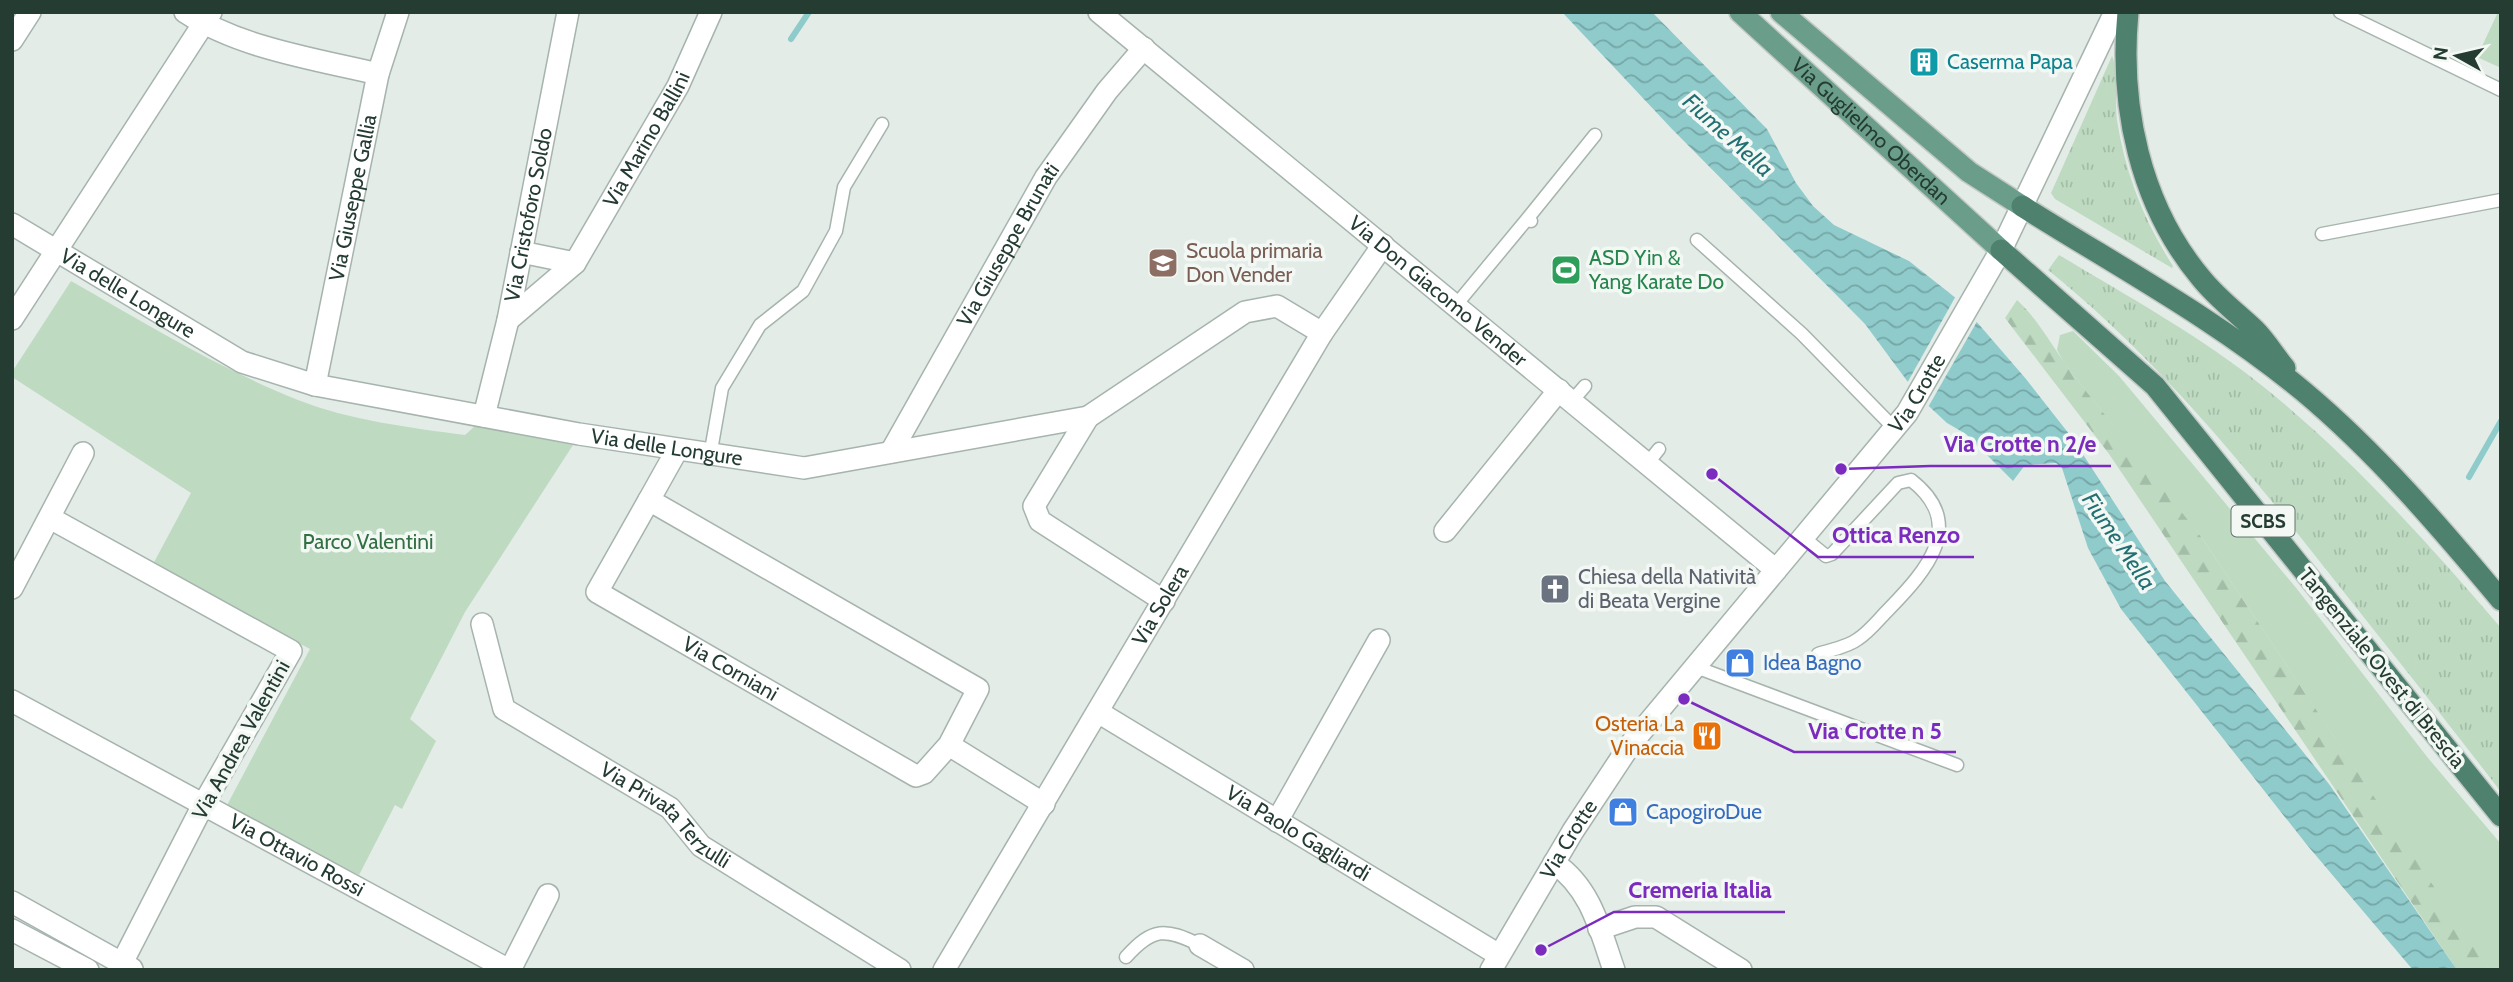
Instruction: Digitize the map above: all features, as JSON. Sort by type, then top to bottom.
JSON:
[{"type":"highway","points":[[2128,12],[2125,51],[2128,103],[2139,157],[2158,208],[2202,279],[2258,333],[2303,392]]},
{"type":"highway","points":[[2022,206],[2214,324],[2303,392],[2372,457],[2458,549],[2501,600]]},
{"type":"highway","name":"Tangenziale Ovest di Brescia","points":[[2001,250],[2155,386],[2501,816]]},
{"type":"main road","name":"Via Guglielmo Oberdan","points":[[1741,12],[2001,250]]},
{"type":"main road","name":"Via Guglielmo Oberdan","points":[[1781,12],[1933,144],[1969,172],[2022,206]]},
{"type":"street","points":[[12,40],[30,12]]},
{"type":"street","points":[[185,12],[207,18],[279,50],[378,74]]},
{"type":"street","name":"Via Giuseppe Gallia","points":[[315,385],[378,74],[398,12]]},
{"type":"street","name":"Via Cristoforo Soldo","points":[[484,416],[508,320],[568,12]]},
{"type":"street","name":"Via Marino Ballini","points":[[508,320],[575,263],[678,86],[710,12]]},
{"type":"street","name":"Via Don Giacomo Vender","points":[[1099,12],[1456,305],[1653,456],[1776,570]]},
{"type":"street","name":"Via Crotte","points":[[1495,962],[1554,863],[1630,745],[1693,666],[1901,421],[2001,250],[2115,12]]},
{"type":"street","points":[[12,319],[207,18]]},
{"type":"street","name":"Via Giuseppe Brunati","points":[[891,452],[1046,177],[1098,102],[1143,48]]},
{"type":"street","name":"Via delle Longure","points":[[12,224],[242,362],[315,385],[710,456],[804,468],[1088,417],[1245,312],[1277,306],[1322,333]]},
{"type":"street","name":"Via Solera","points":[[944,970],[1322,333],[1383,246]]},
{"type":"street","points":[[521,252],[575,263]]},
{"type":"street","points":[[1444,531],[1572,392]]},
{"type":"street","points":[[1088,417],[1034,506],[1040,521],[1164,601]]},
{"type":"street","name":"Via Corniani","points":[[649,500],[978,689],[949,746],[925,773],[916,776],[597,592],[677,450]]},
{"type":"street","points":[[12,587],[83,453]]},
{"type":"street","name":"Via Andrea Valentini","points":[[50,518],[291,651],[204,805],[128,966]]},
{"type":"street","name":"Via Privata Terzulli","points":[[482,624],[504,709],[670,808],[701,846],[900,970]]},
{"type":"street","points":[[1277,821],[1379,640]]},
{"type":"street","name":"Via Ottavio Rossi","points":[[12,701],[509,970]]},
{"type":"street","name":"Via Paolo Gagliardi","points":[[1098,712],[1277,821],[1495,962]]},
{"type":"street","points":[[949,746],[1044,804]]},
{"type":"street","points":[[1554,863],[1581,888],[1614,970]]},
{"type":"street","points":[[509,970],[548,895]]},
{"type":"street","points":[[12,902],[128,966]]},
{"type":"street","points":[[1599,929],[1635,917],[1656,917],[1741,970]]},
{"type":"street","points":[[12,929],[88,970]]},
{"type":"street","points":[[1200,945],[1243,970]]},
{"type":"lane","points":[[2340,12],[2501,90]]},
{"type":"lane","points":[[710,456],[722,388],[760,325],[803,291],[836,231],[845,187],[882,124]]},
{"type":"lane","points":[[1456,305],[1529,220],[1595,135]]},
{"type":"lane","points":[[2322,234],[2501,200]]},
{"type":"lane","points":[[1697,240],[1901,421]]},
{"type":"lane","points":[[1804,538],[1826,556],[1832,554],[1899,483],[1911,480],[1923,489],[1940,519],[1937,546],[1918,579],[1857,640],[1818,654]]},
{"type":"lane","points":[[1693,666],[1957,765]]},
{"type":"lane","points":[[1126,957],[1142,939],[1159,932],[1176,933],[1200,945]]},
{"type":"green space","points":[[2498,12],[2501,12],[2501,68],[2477,57]]},
{"type":"green space","points":[[2112,56],[2116,77],[2117,120],[2125,159],[2137,196],[2172,268],[2055,199],[2051,193]]},
{"type":"green space","points":[[2059,255],[2165,318],[2216,352],[2297,415],[2389,503],[2501,628],[2501,792],[2240,463],[2130,343],[2048,270]]},
{"type":"green space","name":"Parco Valentini","points":[[71,281],[211,359],[317,407],[359,418],[424,429],[465,435],[476,425],[573,445],[465,612],[410,719],[436,741],[402,809],[395,805],[359,875],[226,807],[310,649],[152,566],[191,493],[12,377],[12,372]]},
{"type":"green space","points":[[2017,300],[2033,317],[2072,373],[2202,538],[2490,970],[2457,970],[2109,454],[2005,318]]},
{"type":"green space","points":[[2073,331],[2119,376],[2297,589],[2428,758],[2501,844],[2501,970],[2490,970],[2480,956],[2202,538],[2064,363],[2057,350],[2060,335]]},
{"type":"water","name":"Fiume Mella","points":[[1562,12],[1652,12],[1767,129],[1796,183],[1813,206],[1834,225],[1909,261],[1957,299],[2073,439],[2165,581],[2329,784],[2457,970],[2413,970],[2307,845],[2121,609],[2088,548],[2062,468],[2056,463],[2025,465],[2013,481],[1966,434],[1947,423],[1919,397],[1865,324],[1672,129]]},
{"type":"pier","points":[[1957,294],[1979,318],[1927,409],[1906,385]]},
{"type":"waterway","points":[[791,39],[809,12]]},
{"type":"waterway","points":[[2469,477],[2501,421]]},
{"type":"place","name":"Caserma Papa","points":[[1924,62]]},
{"type":"place","name":"Scuola primaria Don Vender","points":[[1163,263]]},
{"type":"place","name":"ASD Yin & Yang Karate Do","points":[[1566,270]]},
{"type":"place","name":"Via Crotte n 2/e","points":[[1841,469]]},
{"type":"place","name":"Ottica Renzo","points":[[1712,474]]},
{"type":"place","name":"Chiesa della Natività di Beata Vergine","points":[[1555,589]]},
{"type":"place","name":"Idea Bagno","points":[[1740,663]]},
{"type":"place","name":"Via Crotte n 5","points":[[1684,699]]},
{"type":"place","name":"Osteria La Vinaccia","points":[[1707,736]]},
{"type":"place","name":"CapogiroDue","points":[[1623,812]]},
{"type":"place","name":"Cremeria Italia","points":[[1541,950]]}]
